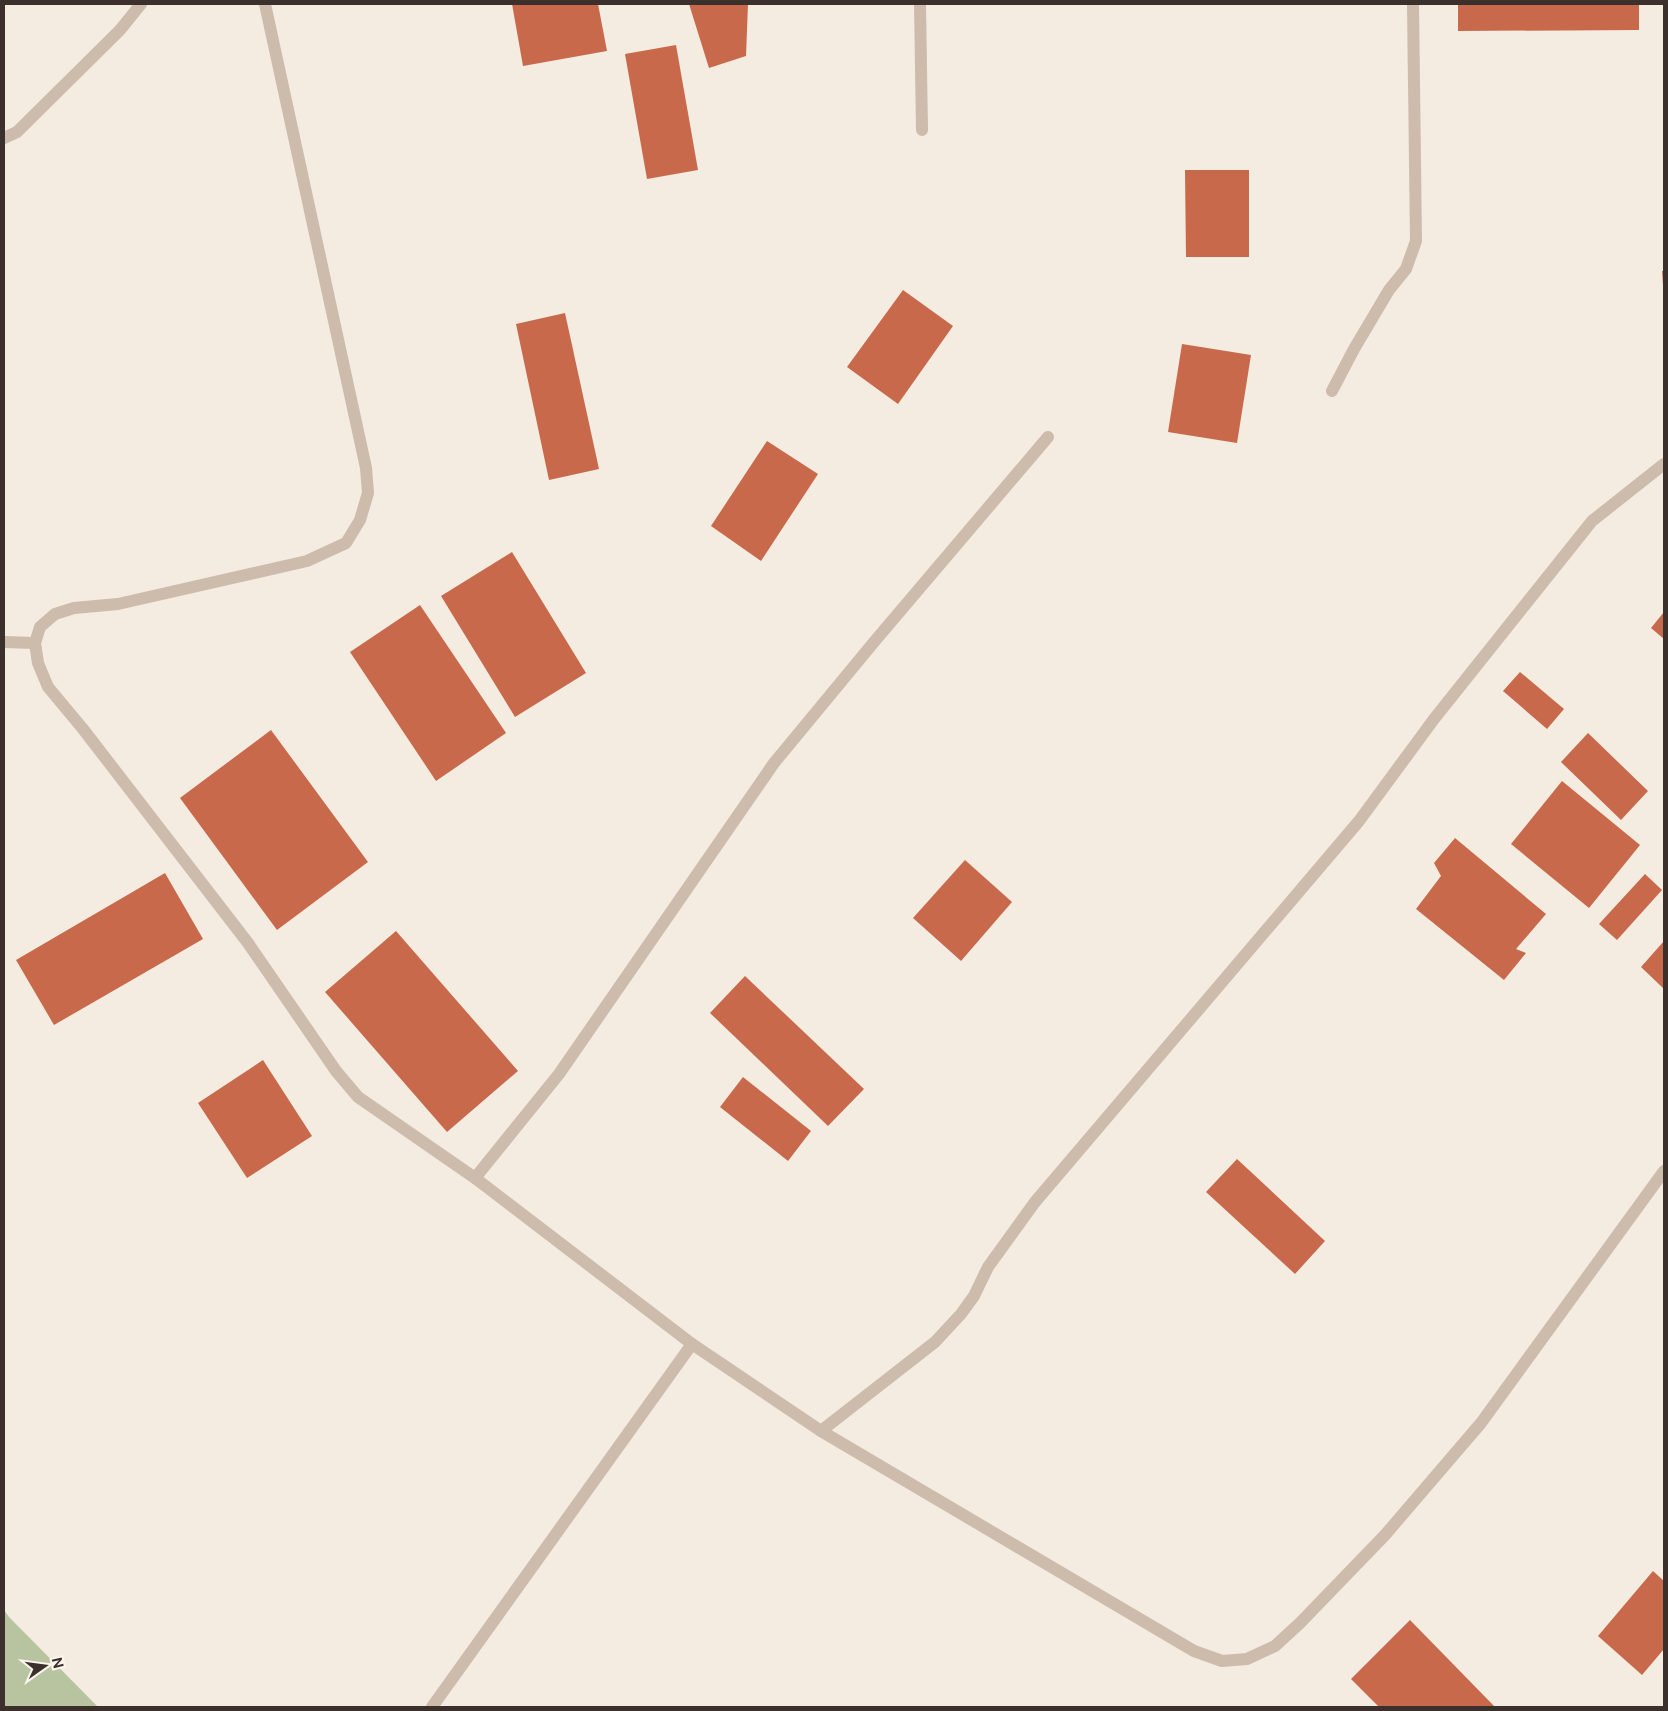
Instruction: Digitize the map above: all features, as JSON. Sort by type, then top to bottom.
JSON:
[{"type":"street","points":[[4,138],[17,132],[120,30],[141,4]]},
{"type":"street","points":[[265,4],[366,468],[368,493],[360,520],[346,542],[307,561],[118,604],[74,608],[55,614],[40,627],[35,643],[38,664],[48,687],[83,729],[248,943],[336,1071],[358,1096],[475,1178],[692,1344],[820,1431],[1194,1651],[1222,1661],[1247,1659],[1276,1646],[1300,1624],[1385,1535],[1481,1423],[1664,1171]]},
{"type":"street","points":[[920,4],[922,130]]},
{"type":"street","points":[[1332,391],[1389,290],[1406,269],[1416,241],[1413,4]]},
{"type":"street","points":[[475,1178],[559,1074],[774,763],[1048,437]]},
{"type":"street","points":[[820,1431],[935,1342],[961,1314],[974,1296],[988,1267],[1035,1202],[1359,821],[1434,719],[1592,521],[1664,464]]},
{"type":"street","points":[[4,642],[35,643]]},
{"type":"street","points":[[432,1707],[692,1344]]},
{"type":"green space","points":[[4,1610],[9,1617],[98,1707],[4,1707]]},
{"type":"building","points":[[512,4],[598,4],[607,51],[523,66]]},
{"type":"building","points":[[689,4],[748,4],[746,56],[709,68]]},
{"type":"building","points":[[1458,4],[1639,4],[1639,30],[1458,31]]},
{"type":"building","points":[[676,45],[698,170],[647,179],[625,54]]},
{"type":"building","points":[[1185,170],[1249,170],[1249,257],[1186,257]]},
{"type":"building","points":[[1662,271],[1664,271],[1664,285],[1663,285]]},
{"type":"building","points":[[903,290],[953,326],[898,404],[847,367]]},
{"type":"building","points":[[565,313],[599,469],[549,480],[516,324]]},
{"type":"building","points":[[1182,344],[1251,355],[1237,443],[1168,432]]},
{"type":"building","points":[[767,441],[818,474],[761,561],[711,526]]},
{"type":"building","points":[[512,552],[586,673],[515,717],[441,596]]},
{"type":"building","points":[[420,605],[506,733],[436,781],[350,652]]},
{"type":"building","points":[[1664,612],[1664,639],[1651,628]]},
{"type":"building","points":[[1520,672],[1564,709],[1547,729],[1503,691]]},
{"type":"building","points":[[271,730],[368,862],[277,930],[180,798]]},
{"type":"building","points":[[1588,733],[1648,791],[1621,820],[1561,762]]},
{"type":"building","points":[[1562,781],[1640,845],[1589,908],[1511,844]]},
{"type":"building","points":[[1455,838],[1546,914],[1516,949],[1526,953],[1504,980],[1416,909],[1441,876],[1434,863]]},
{"type":"building","points":[[965,860],[1012,902],[961,961],[913,918]]},
{"type":"building","points":[[165,873],[203,939],[54,1025],[16,960]]},
{"type":"building","points":[[1645,874],[1662,890],[1617,940],[1599,924]]},
{"type":"building","points":[[396,931],[518,1071],[447,1132],[325,992]]},
{"type":"building","points":[[1664,941],[1664,989],[1641,967]]},
{"type":"building","points":[[745,976],[864,1089],[828,1126],[710,1013]]},
{"type":"building","points":[[263,1060],[312,1136],[247,1178],[198,1103]]},
{"type":"building","points":[[743,1077],[811,1131],[788,1161],[720,1107]]},
{"type":"building","points":[[1237,1159],[1325,1241],[1295,1274],[1206,1192]]},
{"type":"building","points":[[1653,1571],[1664,1581],[1664,1649],[1642,1675],[1598,1636]]},
{"type":"building","points":[[1410,1620],[1495,1707],[1379,1707],[1351,1679]]}]
